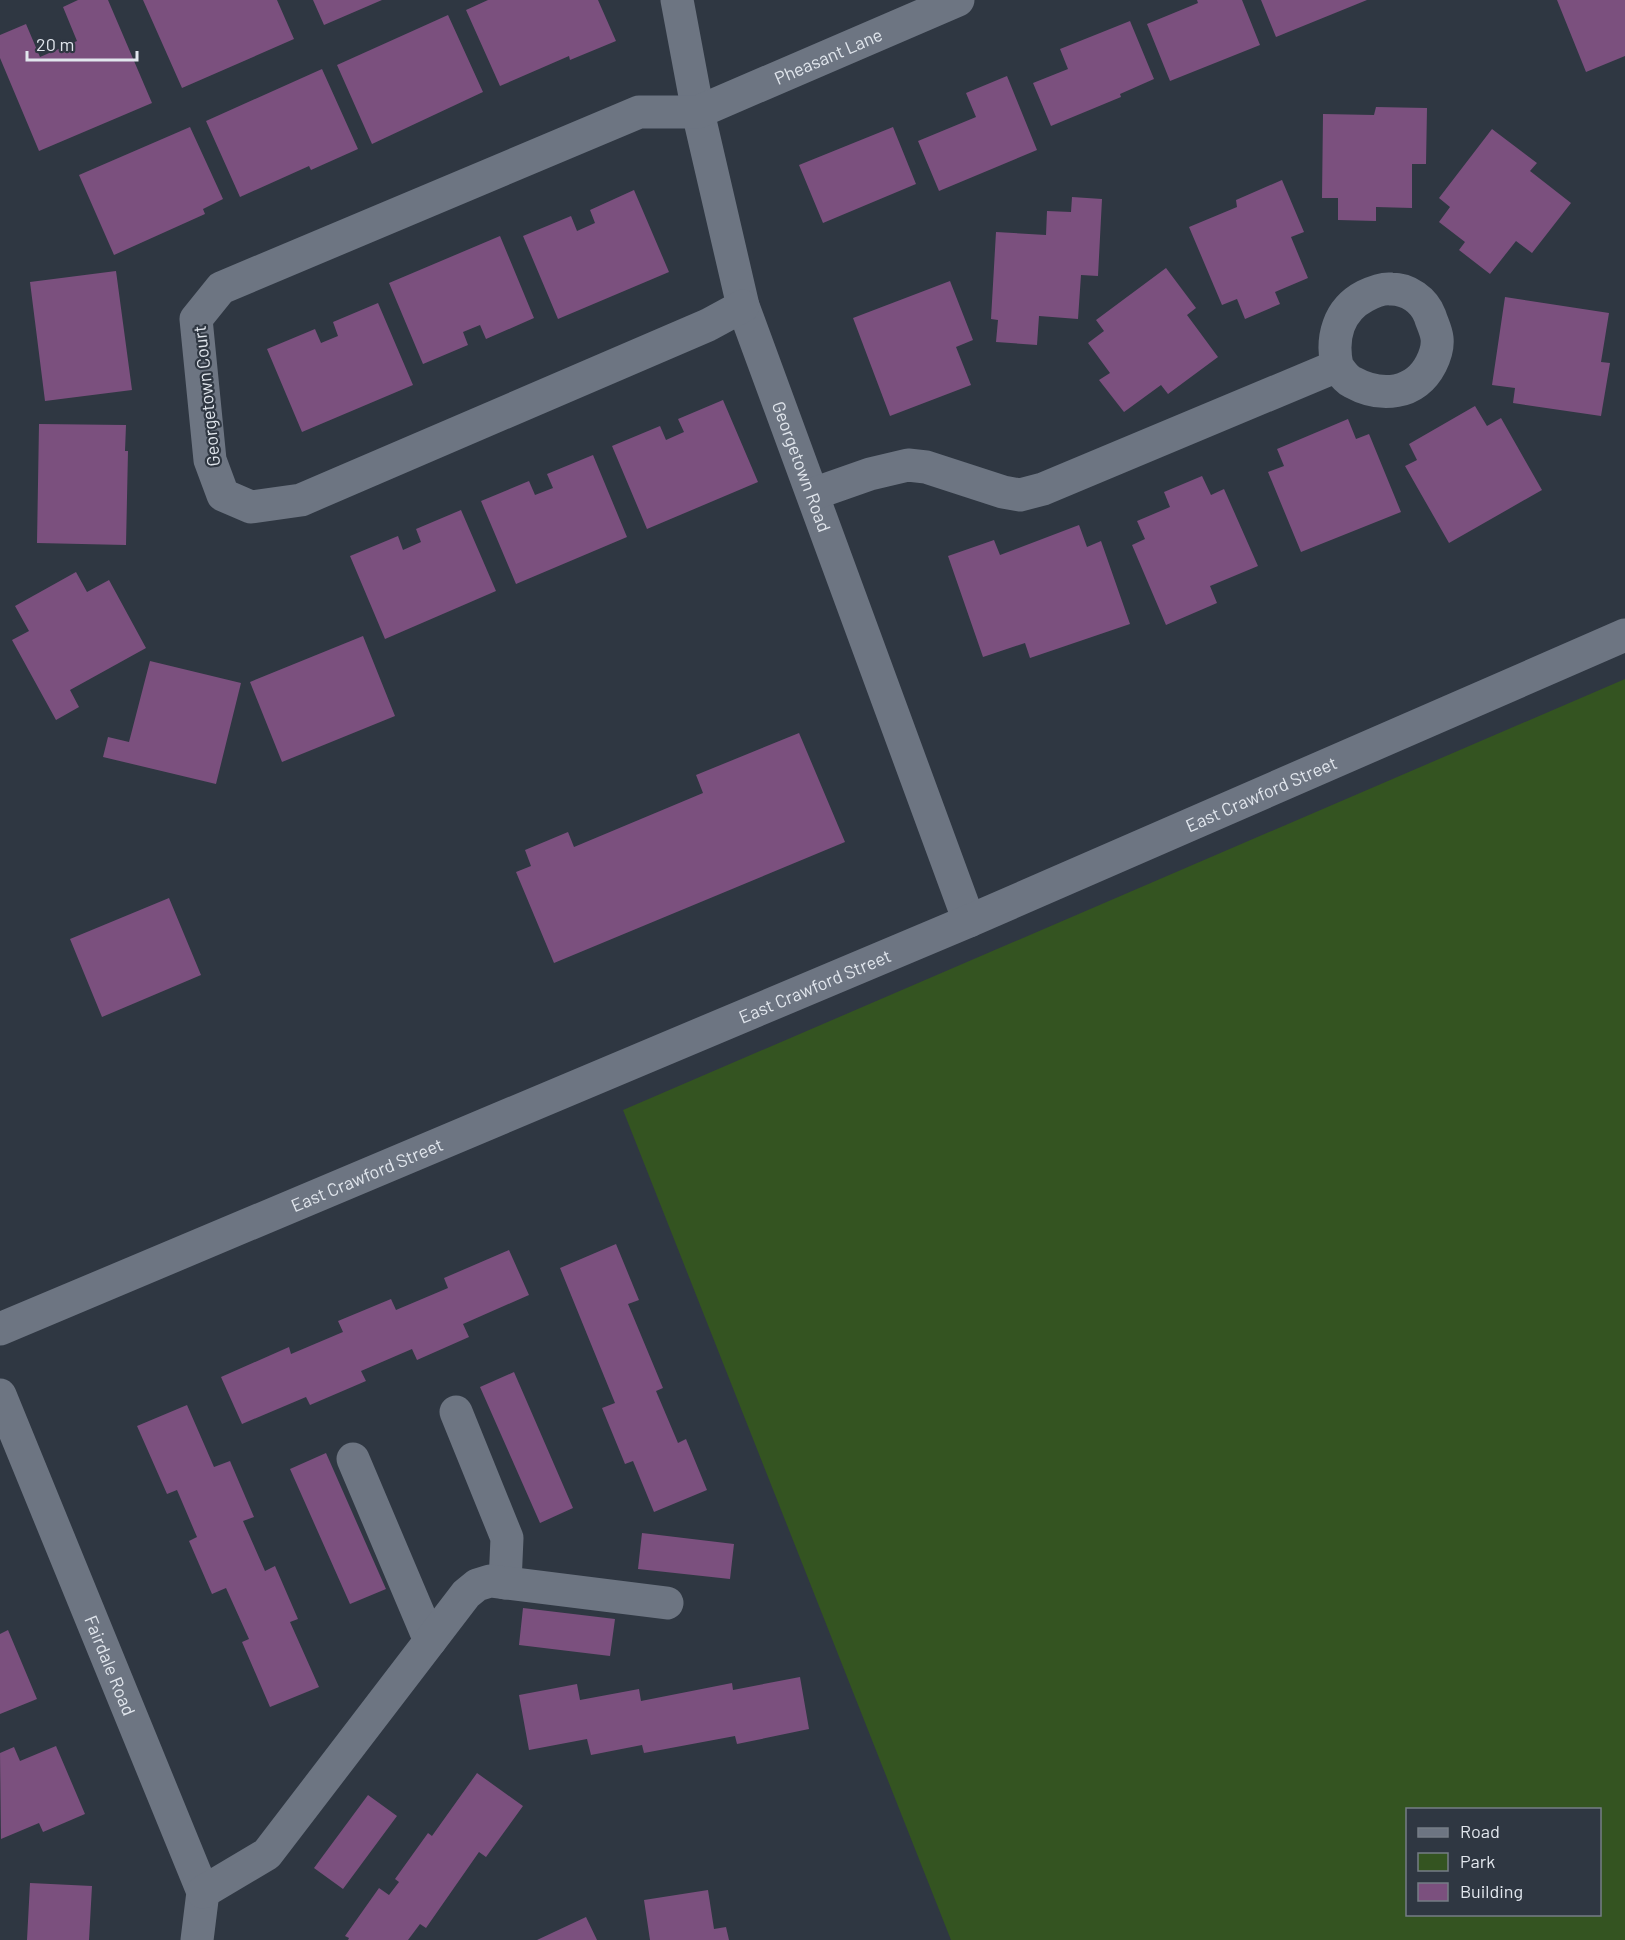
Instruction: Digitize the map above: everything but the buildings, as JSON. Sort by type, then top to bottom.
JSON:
[{"type":"street","name":"Georgetown Road","points":[[677,0],[698,112],[743,306],[969,921]]},
{"type":"street","name":"Pheasant Lane","points":[[698,112],[958,0]]},
{"type":"street","name":"Georgetown Court","points":[[698,112],[639,112],[221,288],[196,319],[210,460],[223,495],[251,507],[301,500],[708,325],[743,306]]},
{"type":"street","points":[[813,494],[870,474],[908,465],[926,467],[1003,492],[1020,495],[1043,489],[1336,366]]},
{"type":"street","name":"East Crawford Street","points":[[0,1329],[969,921],[1625,635]]},
{"type":"street","name":"Fairdale Road","points":[[0,1395],[203,1892],[197,1940]]},
{"type":"street","points":[[456,1412],[507,1538],[505,1583]]},
{"type":"street","points":[[353,1459],[430,1641]]},
{"type":"street","points":[[203,1892],[267,1854],[466,1594],[477,1585],[490,1581],[667,1603]]},
{"type":"green space","points":[[1625,679],[1625,1940],[951,1940],[623,1110]]}]
